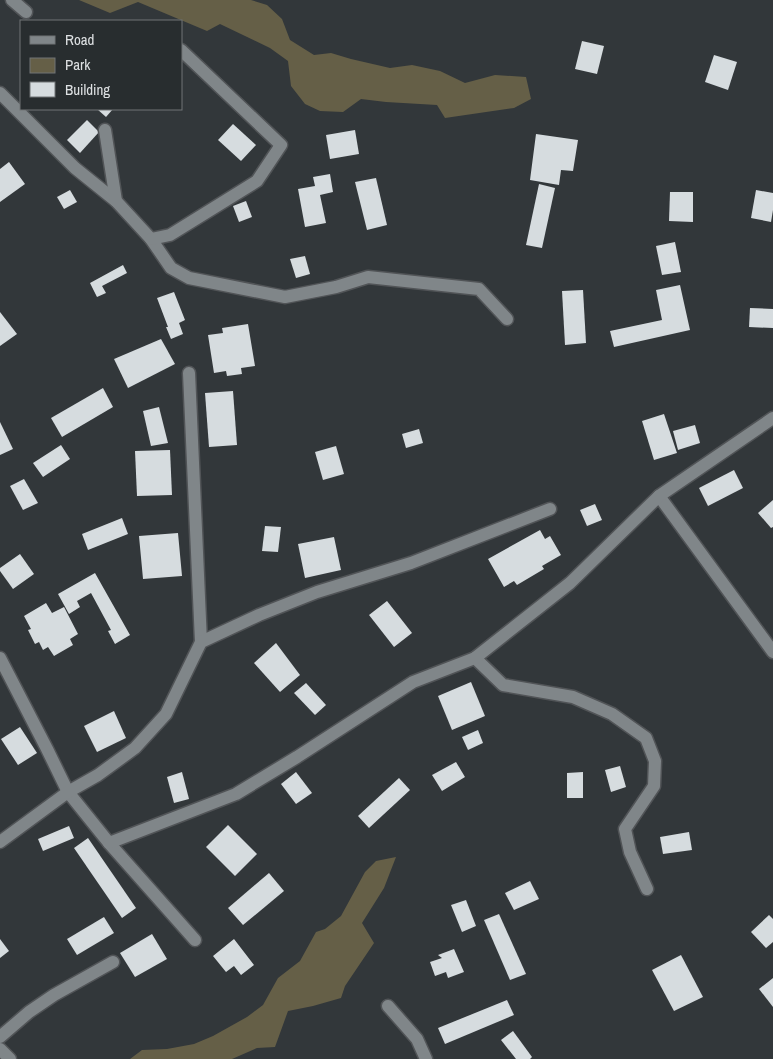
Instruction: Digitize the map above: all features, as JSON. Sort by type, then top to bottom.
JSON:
[{"type":"street","points":[[12,0],[26,12]]},
{"type":"street","points":[[151,239],[170,235],[257,181],[281,145],[182,51]]},
{"type":"street","points":[[0,93],[75,168],[116,201],[151,239],[171,268],[189,278],[285,297],[336,287],[368,277],[480,289],[507,319]]},
{"type":"street","points":[[105,130],[116,201]]},
{"type":"street","points":[[0,842],[68,792],[98,776],[135,748],[166,714],[201,642],[189,373]]},
{"type":"street","points":[[109,843],[236,794],[413,682],[475,658],[570,582],[659,496],[773,418]]},
{"type":"street","points":[[659,496],[773,652]]},
{"type":"street","points":[[201,642],[259,615],[317,592],[411,563],[550,509]]},
{"type":"street","points":[[0,658],[68,792],[109,843],[195,940]]},
{"type":"street","points":[[475,658],[503,685],[573,697],[612,714],[646,738],[655,761],[654,786],[625,830],[630,852],[648,889]]},
{"type":"street","points":[[0,1037],[29,1012],[54,995],[113,962]]},
{"type":"street","points":[[388,1006],[417,1039],[426,1059]]},
{"type":"street","points":[[0,1049],[10,1059]]},
{"type":"green space","points":[[79,0],[251,0],[267,5],[282,19],[290,40],[314,55],[331,53],[390,68],[412,65],[440,71],[465,83],[495,75],[526,77],[531,99],[514,108],[445,118],[437,105],[361,99],[343,112],[320,111],[305,104],[291,86],[288,61],[270,48],[220,24],[207,31],[138,2],[110,13]]},
{"type":"green space","points":[[396,857],[384,888],[362,923],[374,943],[345,986],[341,998],[288,1011],[275,1047],[257,1048],[232,1059],[130,1059],[142,1050],[167,1049],[194,1044],[247,1017],[263,1005],[278,978],[300,961],[316,932],[325,929],[341,916],[365,872],[376,861]]},
{"type":"building","points":[[582,41],[604,46],[597,74],[575,69]]},
{"type":"building","points":[[714,55],[737,62],[728,90],[705,82]]},
{"type":"building","points":[[98,110],[112,110],[106,117]]},
{"type":"building","points":[[87,120],[99,132],[80,153],[67,140]]},
{"type":"building","points":[[233,124],[256,145],[241,161],[218,140]]},
{"type":"building","points":[[355,130],[359,154],[330,159],[326,135]]},
{"type":"building","points":[[536,134],[578,140],[573,171],[561,170],[559,185],[530,180]]},
{"type":"building","points":[[9,162],[25,184],[0,202],[0,169]]},
{"type":"building","points":[[330,174],[333,192],[320,195],[326,223],[305,227],[298,189],[315,186],[313,177]]},
{"type":"building","points":[[376,178],[387,225],[367,230],[355,182]]},
{"type":"building","points":[[539,184],[555,188],[542,248],[526,245]]},
{"type":"building","points":[[70,190],[77,202],[64,209],[57,197]]},
{"type":"building","points":[[756,190],[773,193],[771,222],[751,218]]},
{"type":"building","points":[[670,192],[693,192],[693,222],[669,221]]},
{"type":"building","points":[[246,201],[252,217],[239,222],[233,206]]},
{"type":"building","points":[[675,242],[681,272],[662,275],[656,246]]},
{"type":"building","points":[[305,256],[310,274],[296,278],[290,259]]},
{"type":"building","points":[[123,265],[127,273],[102,286],[106,293],[97,297],[90,283]]},
{"type":"building","points":[[680,285],[690,330],[614,347],[610,331],[662,320],[656,290]]},
{"type":"building","points":[[583,290],[586,343],[565,345],[562,291]]},
{"type":"building","points":[[174,292],[185,320],[179,323],[183,334],[171,339],[157,298]]},
{"type":"building","points":[[750,308],[773,309],[773,328],[749,327]]},
{"type":"building","points":[[0,312],[17,334],[0,346]]},
{"type":"building","points":[[248,324],[255,366],[241,368],[242,374],[227,376],[226,371],[214,373],[208,335],[223,333],[222,328]]},
{"type":"building","points":[[161,339],[175,364],[128,388],[114,359]]},
{"type":"building","points":[[103,388],[113,407],[62,437],[51,418]]},
{"type":"building","points":[[233,391],[237,445],[209,447],[205,393]]},
{"type":"building","points":[[159,407],[168,443],[151,446],[143,411]]},
{"type":"building","points":[[664,414],[677,453],[654,460],[642,421]]},
{"type":"building","points":[[0,422],[13,449],[0,455]]},
{"type":"building","points":[[695,425],[700,443],[678,450],[673,431]]},
{"type":"building","points":[[419,429],[423,443],[406,448],[402,434]]},
{"type":"building","points":[[61,445],[70,459],[43,477],[33,463]]},
{"type":"building","points":[[336,446],[344,474],[323,480],[315,452]]},
{"type":"building","points":[[170,450],[172,495],[137,496],[135,451]]},
{"type":"building","points":[[734,470],[743,488],[708,506],[699,488]]},
{"type":"building","points":[[24,479],[38,503],[23,510],[10,486]]},
{"type":"building","points":[[773,500],[773,527],[771,528],[758,513]]},
{"type":"building","points":[[595,504],[602,520],[587,526],[580,510]]},
{"type":"building","points":[[122,518],[128,534],[88,550],[82,534]]},
{"type":"building","points":[[265,526],[281,527],[278,552],[262,551]]},
{"type":"building","points":[[540,530],[545,539],[550,536],[561,555],[542,566],[544,569],[517,585],[514,581],[504,587],[488,559]]},
{"type":"building","points":[[178,533],[182,576],[143,579],[139,536]]},
{"type":"building","points":[[334,537],[341,570],[305,578],[298,544]]},
{"type":"building","points":[[20,554],[34,574],[13,589],[0,571],[0,568]]},
{"type":"building","points":[[95,573],[130,635],[115,644],[108,631],[111,630],[91,593],[77,601],[80,607],[69,614],[58,594]]},
{"type":"building","points":[[387,601],[412,633],[394,647],[369,615]]},
{"type":"building","points":[[46,603],[52,613],[64,607],[78,634],[70,639],[73,645],[54,656],[48,647],[43,650],[39,642],[35,644],[28,630],[31,629],[24,616]]},
{"type":"building","points":[[276,643],[300,675],[280,692],[254,663]]},
{"type":"building","points":[[471,682],[485,716],[452,730],[438,696]]},
{"type":"building","points":[[306,683],[326,705],[315,715],[294,693]]},
{"type":"building","points":[[114,711],[126,738],[97,752],[84,726]]},
{"type":"building","points":[[20,727],[37,753],[18,765],[1,739]]},
{"type":"building","points":[[478,730],[483,743],[468,750],[462,737]]},
{"type":"building","points":[[456,762],[465,777],[442,791],[432,775]]},
{"type":"building","points":[[620,766],[626,787],[611,792],[605,770]]},
{"type":"building","points":[[182,772],[189,799],[174,803],[167,777]]},
{"type":"building","points":[[296,772],[312,793],[296,804],[281,784]]},
{"type":"building","points":[[583,772],[583,798],[567,798],[567,773]]},
{"type":"building","points":[[399,778],[410,790],[369,828],[358,816]]},
{"type":"building","points":[[228,825],[257,854],[235,876],[206,847]]},
{"type":"building","points":[[69,826],[74,838],[43,851],[38,839]]},
{"type":"building","points":[[689,832],[692,850],[663,854],[660,837]]},
{"type":"building","points":[[88,838],[136,908],[122,918],[74,848]]},
{"type":"building","points":[[269,873],[284,891],[243,925],[228,908]]},
{"type":"building","points":[[530,881],[539,899],[514,910],[505,893]]},
{"type":"building","points":[[466,900],[476,926],[462,932],[451,905]]},
{"type":"building","points":[[499,914],[526,974],[510,980],[484,920]]},
{"type":"building","points":[[769,915],[773,919],[773,942],[766,948],[751,932]]},
{"type":"building","points":[[104,917],[114,933],[77,955],[67,939]]},
{"type":"building","points":[[152,934],[167,959],[135,977],[120,953]]},
{"type":"building","points":[[0,939],[9,951],[0,958]]},
{"type":"building","points":[[234,939],[254,965],[241,975],[234,966],[226,972],[213,956]]},
{"type":"building","points":[[454,949],[464,972],[448,978],[446,972],[435,976],[430,962],[442,958],[438,955]]},
{"type":"building","points":[[681,955],[703,997],[674,1011],[652,970]]},
{"type":"building","points":[[773,978],[773,1007],[759,989]]},
{"type":"building","points":[[507,1000],[514,1015],[445,1044],[438,1028]]},
{"type":"building","points":[[513,1031],[532,1057],[530,1059],[516,1059],[501,1040]]}]
